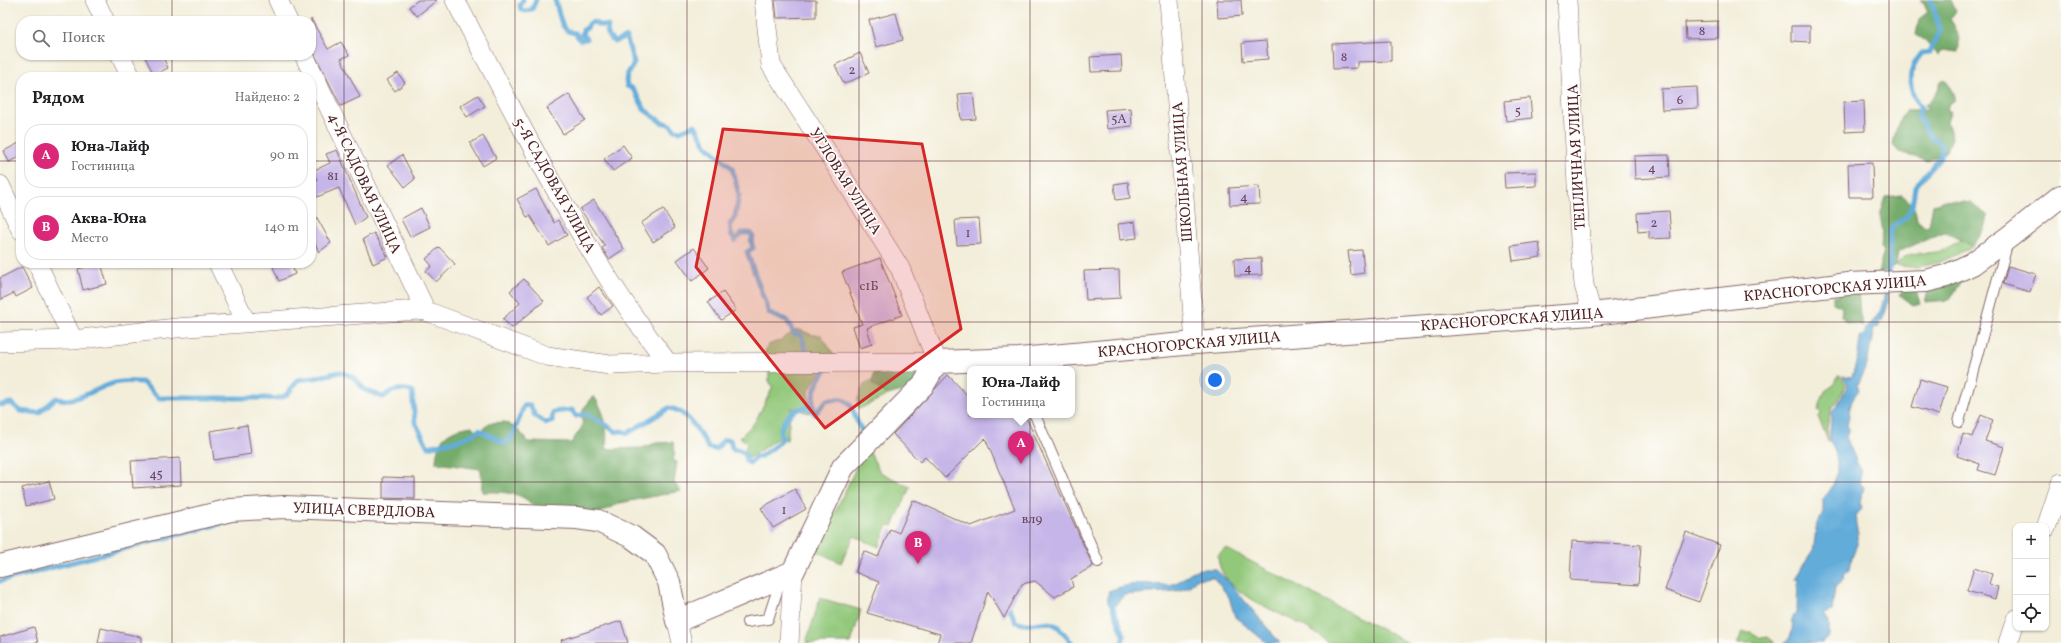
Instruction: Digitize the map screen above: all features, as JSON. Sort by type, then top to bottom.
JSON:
[{"type":"street","points":[[95,0],[102,16]]},
{"type":"street","points":[[278,0],[286,16]]},
{"type":"street","name":"5-Я САДОВАЯ УЛИЦА","points":[[456,0],[568,214],[641,328],[668,363]]},
{"type":"street","name":"УГЛОВАЯ УЛИЦА","points":[[764,0],[771,65],[900,268],[937,362]]},
{"type":"street","name":"ШКОЛЬНАЯ УЛИЦА","points":[[1169,0],[1195,343]]},
{"type":"street","name":"ТЕПЛИЧНАЯ УЛИЦА","points":[[1567,0],[1580,240],[1584,285],[1592,314]]},
{"type":"street","points":[[122,60],[128,72]]},
{"type":"street","name":"4-Я САДОВАЯ УЛИЦА","points":[[306,60],[312,72]]},
{"type":"street","name":"4-Я САДОВАЯ УЛИЦА","points":[[316,80],[426,312]]},
{"type":"street","points":[[0,185],[16,219]]},
{"type":"street","name":"КРАСНОГОРСКАЯ УЛИЦА","points":[[937,362],[1020,364],[1195,343],[1592,314],[1848,284],[1926,281],[1946,276],[1972,264],[2061,196]]},
{"type":"street","points":[[39,268],[73,340]]},
{"type":"street","points":[[220,268],[246,322]]},
{"type":"street","points":[[0,342],[73,340],[246,322],[417,310],[546,356],[610,365],[668,363],[937,362]]},
{"type":"street","points":[[789,643],[787,574],[843,468],[924,384],[937,362]]},
{"type":"street","points":[[2048,523],[2061,483]]},
{"type":"street","name":"УЛИЦА СВЕРДЛОВА","points":[[0,566],[230,510],[284,507],[577,518],[598,521],[605,524],[632,537],[655,554],[669,582],[677,621]]},
{"type":"street","points":[[682,643],[677,621],[787,574]]},
{"type":"street","points":[[2008,643],[2013,627]]},
{"type":"lane","points":[[1959,422],[2009,237]]},
{"type":"lane","points":[[1036,418],[1098,562]]},
{"type":"lane","points":[[747,622],[768,619],[787,574]]},
{"type":"highlighted area","points":[[723,129],[922,144],[961,329],[825,428],[696,267]]},
{"type":"green space","points":[[1920,0],[1951,0],[1956,11],[1950,19],[1958,34],[1958,52],[1942,50],[1938,55],[1922,38],[1916,35],[1919,19],[1928,12],[1924,3]]},
{"type":"green space","points":[[1945,80],[1955,93],[1955,100],[1949,103],[1947,109],[1950,112],[1947,121],[1952,138],[1947,151],[1928,161],[1899,152],[1893,145],[1896,131],[1906,110],[1928,109],[1925,105],[1935,95],[1941,82]]},
{"type":"green space","points":[[1902,195],[1913,206],[1916,212],[1917,220],[1925,227],[1929,226],[1933,205],[1944,200],[1972,203],[1988,216],[1985,229],[1973,246],[1944,232],[1898,252],[1896,265],[1877,275],[1884,252],[1880,245],[1883,232],[1880,215],[1886,197]]},
{"type":"green space","points":[[1960,240],[1973,246],[1936,263],[1916,267],[1896,265],[1905,257],[1910,255],[1937,252]]},
{"type":"green space","points":[[1964,279],[1949,300],[1925,302],[1930,284]]},
{"type":"green space","points":[[1914,285],[1920,303],[1913,305],[1900,295],[1906,286]]},
{"type":"green space","points":[[1858,291],[1860,315],[1863,325],[1846,322],[1841,316],[1842,307],[1833,303],[1833,296]]},
{"type":"green space","points":[[798,329],[812,335],[821,335],[836,358],[763,357],[768,345],[781,340]]},
{"type":"green space","points":[[823,367],[808,392],[810,413],[791,408],[787,440],[778,438],[749,458],[745,450],[747,443],[740,437],[755,422],[773,387],[769,381],[769,368]]},
{"type":"green space","points":[[877,367],[928,367],[915,387],[888,395],[872,384]]},
{"type":"green space","points":[[1838,376],[1841,376],[1846,384],[1839,399],[1831,409],[1827,428],[1828,441],[1818,417],[1822,413],[1818,410],[1825,391],[1835,384]]},
{"type":"green space","points":[[881,377],[899,386],[888,395],[859,409],[857,400],[865,383]]},
{"type":"green space","points":[[594,396],[604,416],[607,435],[606,449],[642,448],[656,443],[673,442],[675,452],[673,460],[677,462],[674,483],[681,491],[620,503],[601,512],[539,518],[536,511],[527,500],[515,494],[482,492],[481,469],[436,463],[439,446],[445,436],[450,432],[472,426],[478,435],[489,423],[505,422],[518,430],[529,442],[571,443],[582,427],[583,409]]},
{"type":"green space","points":[[868,449],[880,472],[910,487],[893,526],[888,525],[879,547],[854,536],[841,563],[816,551],[860,460]]},
{"type":"green space","points":[[1225,548],[1408,643],[1327,643],[1299,623],[1263,605],[1231,584],[1222,571],[1218,555]]},
{"type":"green space","points":[[820,598],[861,610],[851,643],[806,643]]},
{"type":"green space","points":[[1743,632],[1751,632],[1761,638],[1768,637],[1775,643],[1737,643]]},
{"type":"water","points":[[1885,287],[1888,296],[1887,308],[1882,321],[1879,321],[1879,327],[1874,328],[1867,364],[1857,385],[1859,390],[1851,403],[1847,425],[1849,430],[1846,437],[1858,465],[1862,469],[1859,483],[1864,487],[1860,501],[1862,509],[1856,516],[1858,541],[1852,556],[1850,570],[1843,575],[1844,579],[1835,587],[1832,611],[1824,614],[1829,622],[1829,636],[1822,643],[1783,643],[1789,639],[1792,632],[1793,616],[1797,611],[1798,579],[1794,579],[1813,551],[1817,523],[1823,515],[1823,498],[1833,486],[1837,471],[1836,455],[1829,441],[1832,412],[1841,399],[1848,384],[1843,376],[1852,377],[1858,355],[1860,337],[1865,334],[1865,328],[1878,315],[1884,299]]},
{"type":"water","points":[[1200,569],[1215,569],[1229,582],[1280,643],[1267,643],[1235,617],[1229,597],[1213,577],[1196,579],[1189,587],[1177,591],[1124,595],[1113,608],[1108,603],[1109,591],[1114,589],[1141,584],[1174,584],[1190,573]]},
{"type":"building","points":[[418,0],[437,0],[417,16],[409,7]]},
{"type":"building","points":[[775,0],[816,0],[816,17],[777,18]]},
{"type":"building","points":[[1217,0],[1241,0],[1242,16],[1218,18]]},
{"type":"building","points":[[896,13],[903,40],[876,47],[869,20]]},
{"type":"building","points":[[1718,21],[1718,38],[1686,39],[1685,22]]},
{"type":"building","points":[[1791,26],[1810,26],[1810,42],[1791,41]]},
{"type":"building","points":[[316,28],[328,49],[341,42],[349,55],[341,59],[360,97],[341,106],[316,57]]},
{"type":"building","points":[[1266,41],[1268,59],[1243,61],[1242,43]]},
{"type":"building","points":[[1391,41],[1391,61],[1357,62],[1357,68],[1333,69],[1332,44]]},
{"type":"building","points":[[860,53],[869,73],[844,84],[835,65]]},
{"type":"building","points":[[1121,55],[1122,71],[1091,72],[1090,57]]},
{"type":"building","points":[[146,60],[164,60],[168,68],[160,72],[152,72]]},
{"type":"building","points":[[398,73],[405,83],[395,91],[387,80]]},
{"type":"building","points":[[1697,87],[1698,108],[1662,110],[1661,89]]},
{"type":"building","points":[[973,93],[976,119],[961,120],[958,94]]},
{"type":"building","points":[[569,94],[585,120],[563,134],[547,108]]},
{"type":"building","points":[[478,95],[485,106],[467,117],[460,106]]},
{"type":"building","points":[[1530,98],[1532,118],[1506,121],[1504,101]]},
{"type":"building","points":[[1864,101],[1865,131],[1845,132],[1844,102]]},
{"type":"building","points":[[1131,108],[1132,126],[1107,129],[1105,110]]},
{"type":"building","points":[[483,136],[496,158],[483,166],[470,143]]},
{"type":"building","points":[[16,145],[16,158],[9,162],[4,151]]},
{"type":"building","points":[[623,145],[632,158],[613,171],[604,159]]},
{"type":"building","points":[[337,150],[366,217],[355,225],[339,188],[317,197],[316,195],[316,170],[330,163],[326,154]]},
{"type":"building","points":[[402,155],[415,179],[405,187],[388,165]]},
{"type":"building","points":[[1669,155],[1670,177],[1635,179],[1634,156]]},
{"type":"building","points":[[1872,163],[1873,197],[1849,197],[1848,164]]},
{"type":"building","points":[[1536,172],[1536,186],[1505,188],[1504,173]]},
{"type":"building","points":[[1128,182],[1130,198],[1116,200],[1114,184]]},
{"type":"building","points":[[1259,186],[1260,204],[1230,205],[1229,188]]},
{"type":"building","points":[[536,189],[554,223],[558,220],[567,235],[549,246],[530,216],[527,217],[517,199]]},
{"type":"building","points":[[594,200],[624,249],[609,259],[602,248],[605,246],[580,209]]},
{"type":"building","points":[[421,208],[430,227],[410,237],[401,219]]},
{"type":"building","points":[[663,209],[675,228],[653,242],[641,223]]},
{"type":"building","points":[[1669,211],[1671,238],[1649,239],[1649,231],[1638,232],[1637,213]]},
{"type":"building","points":[[316,216],[331,243],[319,252],[316,245]]},
{"type":"building","points":[[979,219],[981,244],[957,245],[955,220]]},
{"type":"building","points":[[1135,222],[1137,238],[1120,240],[1118,224]]},
{"type":"building","points":[[374,233],[388,257],[373,264],[363,239]]},
{"type":"building","points":[[1539,242],[1541,257],[1513,261],[1511,246]]},
{"type":"building","points":[[439,247],[455,264],[436,282],[426,271],[432,266],[426,259]]},
{"type":"building","points":[[694,248],[709,268],[692,281],[677,260]]},
{"type":"building","points":[[1362,250],[1364,273],[1351,275],[1348,251]]},
{"type":"building","points":[[880,258],[902,315],[867,328],[872,344],[860,348],[853,327],[862,324],[842,272]]},
{"type":"building","points":[[1261,258],[1262,275],[1235,276],[1234,259]]},
{"type":"building","points":[[2008,266],[2036,274],[2030,292],[2003,284]]},
{"type":"building","points":[[23,268],[33,288],[16,297],[14,293],[0,300],[0,278]]},
{"type":"building","points":[[102,268],[107,284],[83,290],[78,269]]},
{"type":"building","points":[[273,268],[293,268],[295,274],[279,281]]},
{"type":"building","points":[[1119,270],[1120,298],[1086,300],[1084,271]]},
{"type":"building","points":[[524,279],[544,301],[512,328],[503,319],[520,303],[510,291]]},
{"type":"building","points":[[599,287],[613,306],[601,315],[587,297]]},
{"type":"building","points":[[723,292],[736,310],[721,320],[708,302]]},
{"type":"building","points":[[948,375],[967,395],[967,418],[1026,418],[1093,566],[1071,579],[1073,587],[1055,597],[1035,581],[1022,584],[1004,618],[988,591],[971,643],[937,643],[940,634],[867,613],[879,582],[855,572],[864,551],[878,557],[890,529],[899,533],[913,500],[971,526],[1015,509],[985,438],[945,478],[925,457],[920,462],[893,434]]},
{"type":"building","points":[[1920,379],[1947,387],[1939,415],[1912,407]]},
{"type":"building","points":[[1981,415],[1993,420],[1985,441],[2004,447],[1995,475],[1978,470],[1980,464],[1957,456],[1963,434],[1972,437]]},
{"type":"building","points":[[247,425],[251,454],[214,460],[210,431]]},
{"type":"building","points":[[180,458],[181,485],[133,488],[131,461]]},
{"type":"building","points":[[383,477],[415,478],[415,499],[383,498]]},
{"type":"building","points":[[49,481],[54,499],[26,506],[22,488]]},
{"type":"building","points":[[795,489],[806,509],[773,528],[761,508]]},
{"type":"building","points":[[1686,532],[1720,545],[1699,602],[1665,590]]},
{"type":"building","points":[[1572,541],[1641,545],[1638,585],[1570,580]]},
{"type":"building","points":[[1974,568],[1992,574],[1989,584],[1998,587],[1995,599],[1967,591]]},
{"type":"building","points":[[621,621],[628,643],[562,643],[561,640]]},
{"type":"building","points":[[34,627],[38,643],[0,643],[0,637]]},
{"type":"building","points":[[101,628],[141,637],[141,643],[98,643]]},
{"type":"waterway","points":[[523,0],[520,5],[521,10],[527,11],[532,9],[536,0]]},
{"type":"waterway","points":[[555,0],[563,26],[570,32],[575,33],[580,40],[586,39],[582,34],[583,30],[593,22],[599,25],[608,26],[608,35],[615,42],[626,37],[634,63],[626,79],[627,86],[633,89],[645,110],[661,122],[669,124],[675,130],[680,131],[695,125],[706,145],[732,168],[739,195],[735,217],[730,224],[731,234],[735,240],[742,233],[750,233],[753,237],[751,241],[753,248],[747,252],[769,313],[786,320],[793,333],[801,335],[805,349],[811,359]]},
{"type":"waterway","points":[[1887,278],[1890,262],[1890,233],[1892,227],[1906,217],[1912,207],[1915,187],[1940,157],[1941,145],[1926,131],[1918,115],[1921,108],[1913,94],[1910,80],[1913,67],[1917,60],[1922,53],[1929,52],[1940,31],[1931,0]]},
{"type":"waterway","points":[[826,369],[814,390],[813,407],[815,414],[826,401],[836,399],[843,400],[851,407],[863,432]]},
{"type":"waterway","points":[[0,405],[11,403],[21,411],[39,413],[56,398],[64,400],[72,399],[104,386],[120,382],[142,382],[159,398],[280,398],[288,394],[297,380],[315,378],[340,372],[353,377],[365,390],[383,397],[390,392],[397,390],[412,391],[415,422],[428,447],[462,439],[479,430],[505,443],[512,437],[524,406],[530,405],[535,416],[546,423],[552,421],[553,412],[572,410],[576,416],[588,414],[616,432],[622,431],[628,433],[669,408],[682,413],[688,418],[709,448],[716,449],[724,440],[730,440],[733,450],[740,450],[745,454],[746,461],[750,463],[756,457],[760,457],[781,440],[783,437],[780,433],[781,428],[786,418],[798,409],[809,407],[815,414]]},
{"type":"waterway","points":[[0,581],[239,519]]},
{"type":"waterway","points":[[1111,603],[1124,635],[1122,643]]},
{"type":"waterway","points":[[1009,607],[1016,622],[1022,624],[1052,624],[1057,626],[1072,643]]},
{"type":"place","name":"Юна-Лайф","points":[[1021,464]]},
{"type":"place","name":"Аква-Юна","points":[[918,564]]}]
